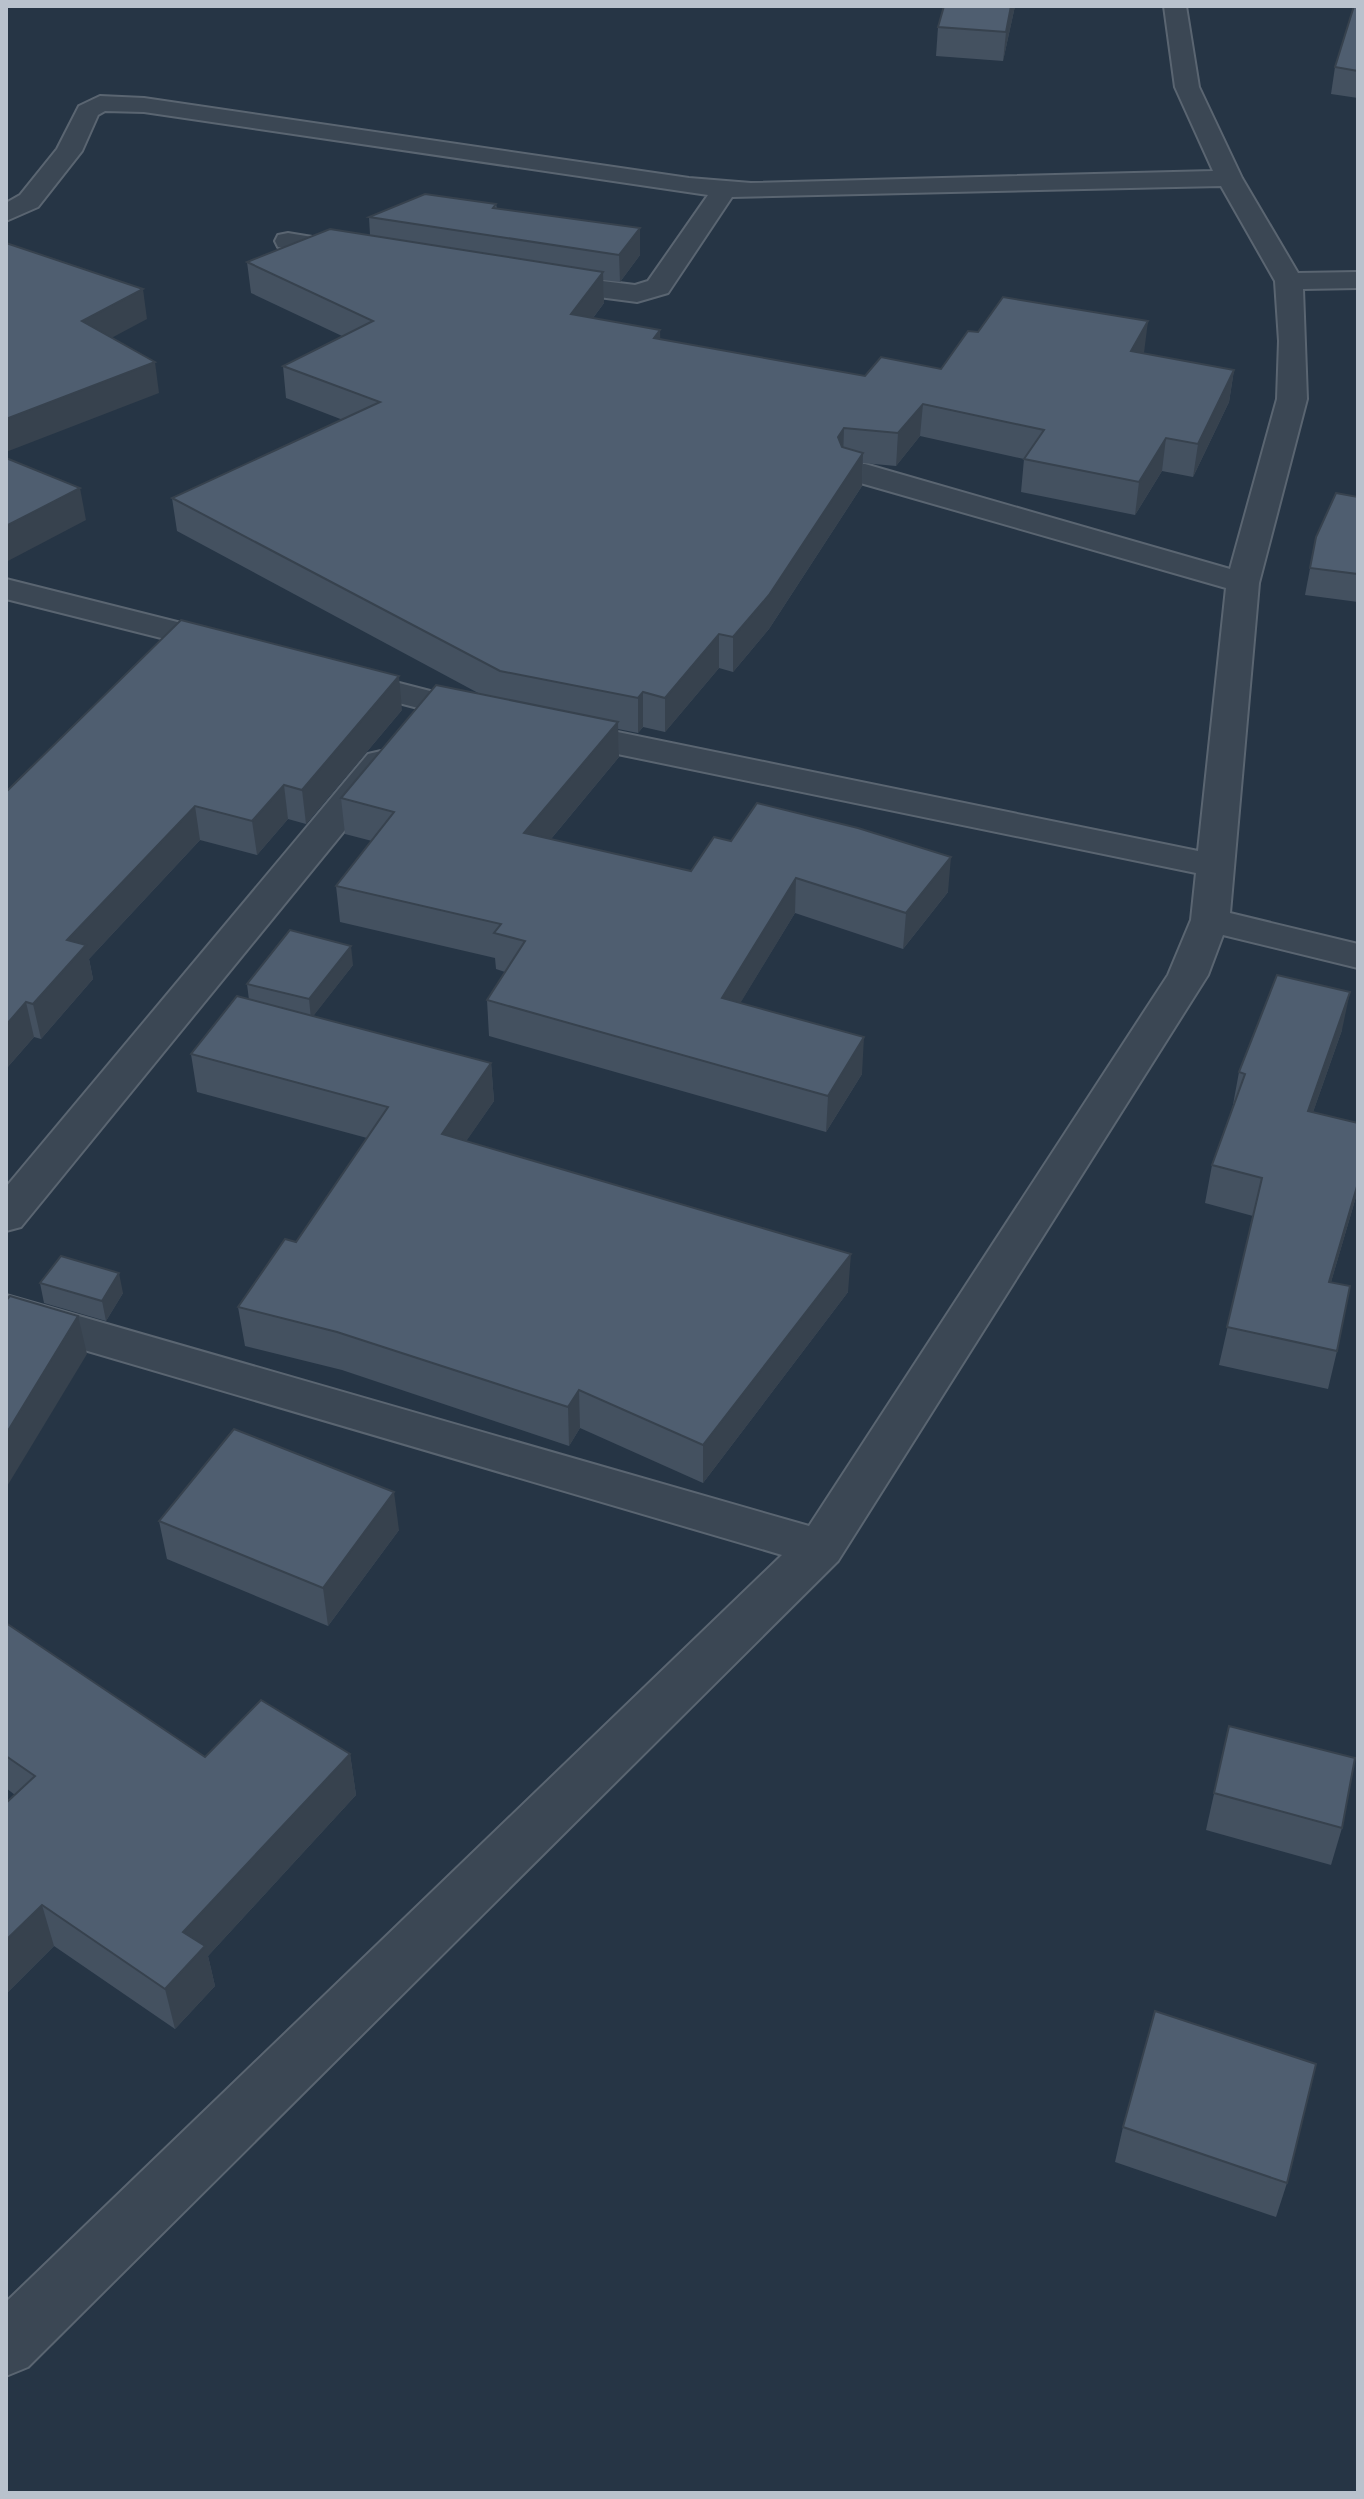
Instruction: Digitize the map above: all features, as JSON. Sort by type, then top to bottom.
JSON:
[{"type":"street","points":[[6,2345],[821,1548],[1188,975],[1210,920],[1243,583],[1292,399],[1293,341],[1289,281],[1229,178],[1187,87],[1175,6]]},
{"type":"street","points":[[6,213],[29,201],[69,151],[88,111],[100,103],[144,105],[725,189],[1229,178]]},
{"type":"street","points":[[524,279],[637,294],[658,287],[725,189]]},
{"type":"street","points":[[288,241],[382,256]]},
{"type":"street","points":[[1289,281],[1358,280]]},
{"type":"street","points":[[854,471],[1243,583]]},
{"type":"street","points":[[6,589],[261,654]]},
{"type":"street","points":[[307,668],[429,704],[1215,866]]},
{"type":"street","points":[[6,1216],[429,704]]},
{"type":"street","points":[[1210,920],[1358,956]]},
{"type":"street","points":[[6,1311],[821,1548]]},
{"type":"building","points":[[944,6],[1011,6],[1006,32],[938,27]]},
{"type":"building","points":[[1354,6],[1358,6],[1358,71],[1335,67]]},
{"type":"building","points":[[425,194],[496,204],[493,208],[640,228],[619,255],[369,217]]},
{"type":"building","points":[[330,229],[603,272],[571,314],[660,330],[654,338],[865,376],[881,357],[941,369],[968,331],[978,332],[1003,297],[1148,321],[1131,351],[1234,370],[1198,444],[1166,438],[1139,482],[1024,459],[1044,430],[923,404],[898,433],[844,428],[838,437],[842,447],[863,453],[769,595],[733,637],[719,634],[665,698],[643,692],[638,698],[500,671],[172,498],[380,402],[283,366],[373,321],[247,262]]},
{"type":"building","points":[[6,243],[143,289],[82,321],[155,362],[6,419]]},
{"type":"building","points":[[6,458],[80,488],[6,526]]},
{"type":"building","points":[[1336,493],[1358,497],[1358,574],[1310,568],[1316,537]]},
{"type":"building","points":[[181,620],[399,676],[302,790],[284,785],[252,821],[195,806],[67,940],[86,945],[33,1004],[26,1002],[6,1025],[6,792]]},
{"type":"building","points":[[436,685],[618,722],[524,833],[691,871],[714,837],[731,841],[757,803],[858,828],[951,857],[906,913],[796,878],[722,998],[864,1037],[828,1096],[487,1000],[525,941],[494,933],[501,924],[336,886],[394,812],[341,798]]},
{"type":"building","points":[[290,930],[351,946],[309,999],[247,984]]},
{"type":"building","points":[[1277,975],[1350,992],[1308,1111],[1358,1123],[1358,1183],[1329,1282],[1350,1286],[1337,1351],[1227,1327],[1262,1178],[1212,1165],[1245,1074],[1239,1072]]},
{"type":"building","points":[[237,996],[491,1063],[442,1134],[851,1254],[703,1445],[579,1390],[568,1407],[337,1332],[238,1307],[285,1239],[296,1242],[388,1107],[191,1054]]},
{"type":"building","points":[[61,1256],[119,1273],[102,1301],[40,1283]]},
{"type":"building","points":[[10,1296],[78,1316],[6,1434],[6,1301]]},
{"type":"building","points":[[234,1429],[394,1492],[323,1588],[159,1521]]},
{"type":"building","points":[[6,1623],[205,1757],[261,1700],[350,1754],[183,1932],[205,1946],[165,1989],[42,1905],[6,1940],[6,1803],[35,1776],[6,1756]]},
{"type":"building","points":[[1229,1726],[1355,1758],[1342,1828],[1214,1793]]},
{"type":"building","points":[[1155,2011],[1316,2064],[1287,2183],[1123,2127]]}]
